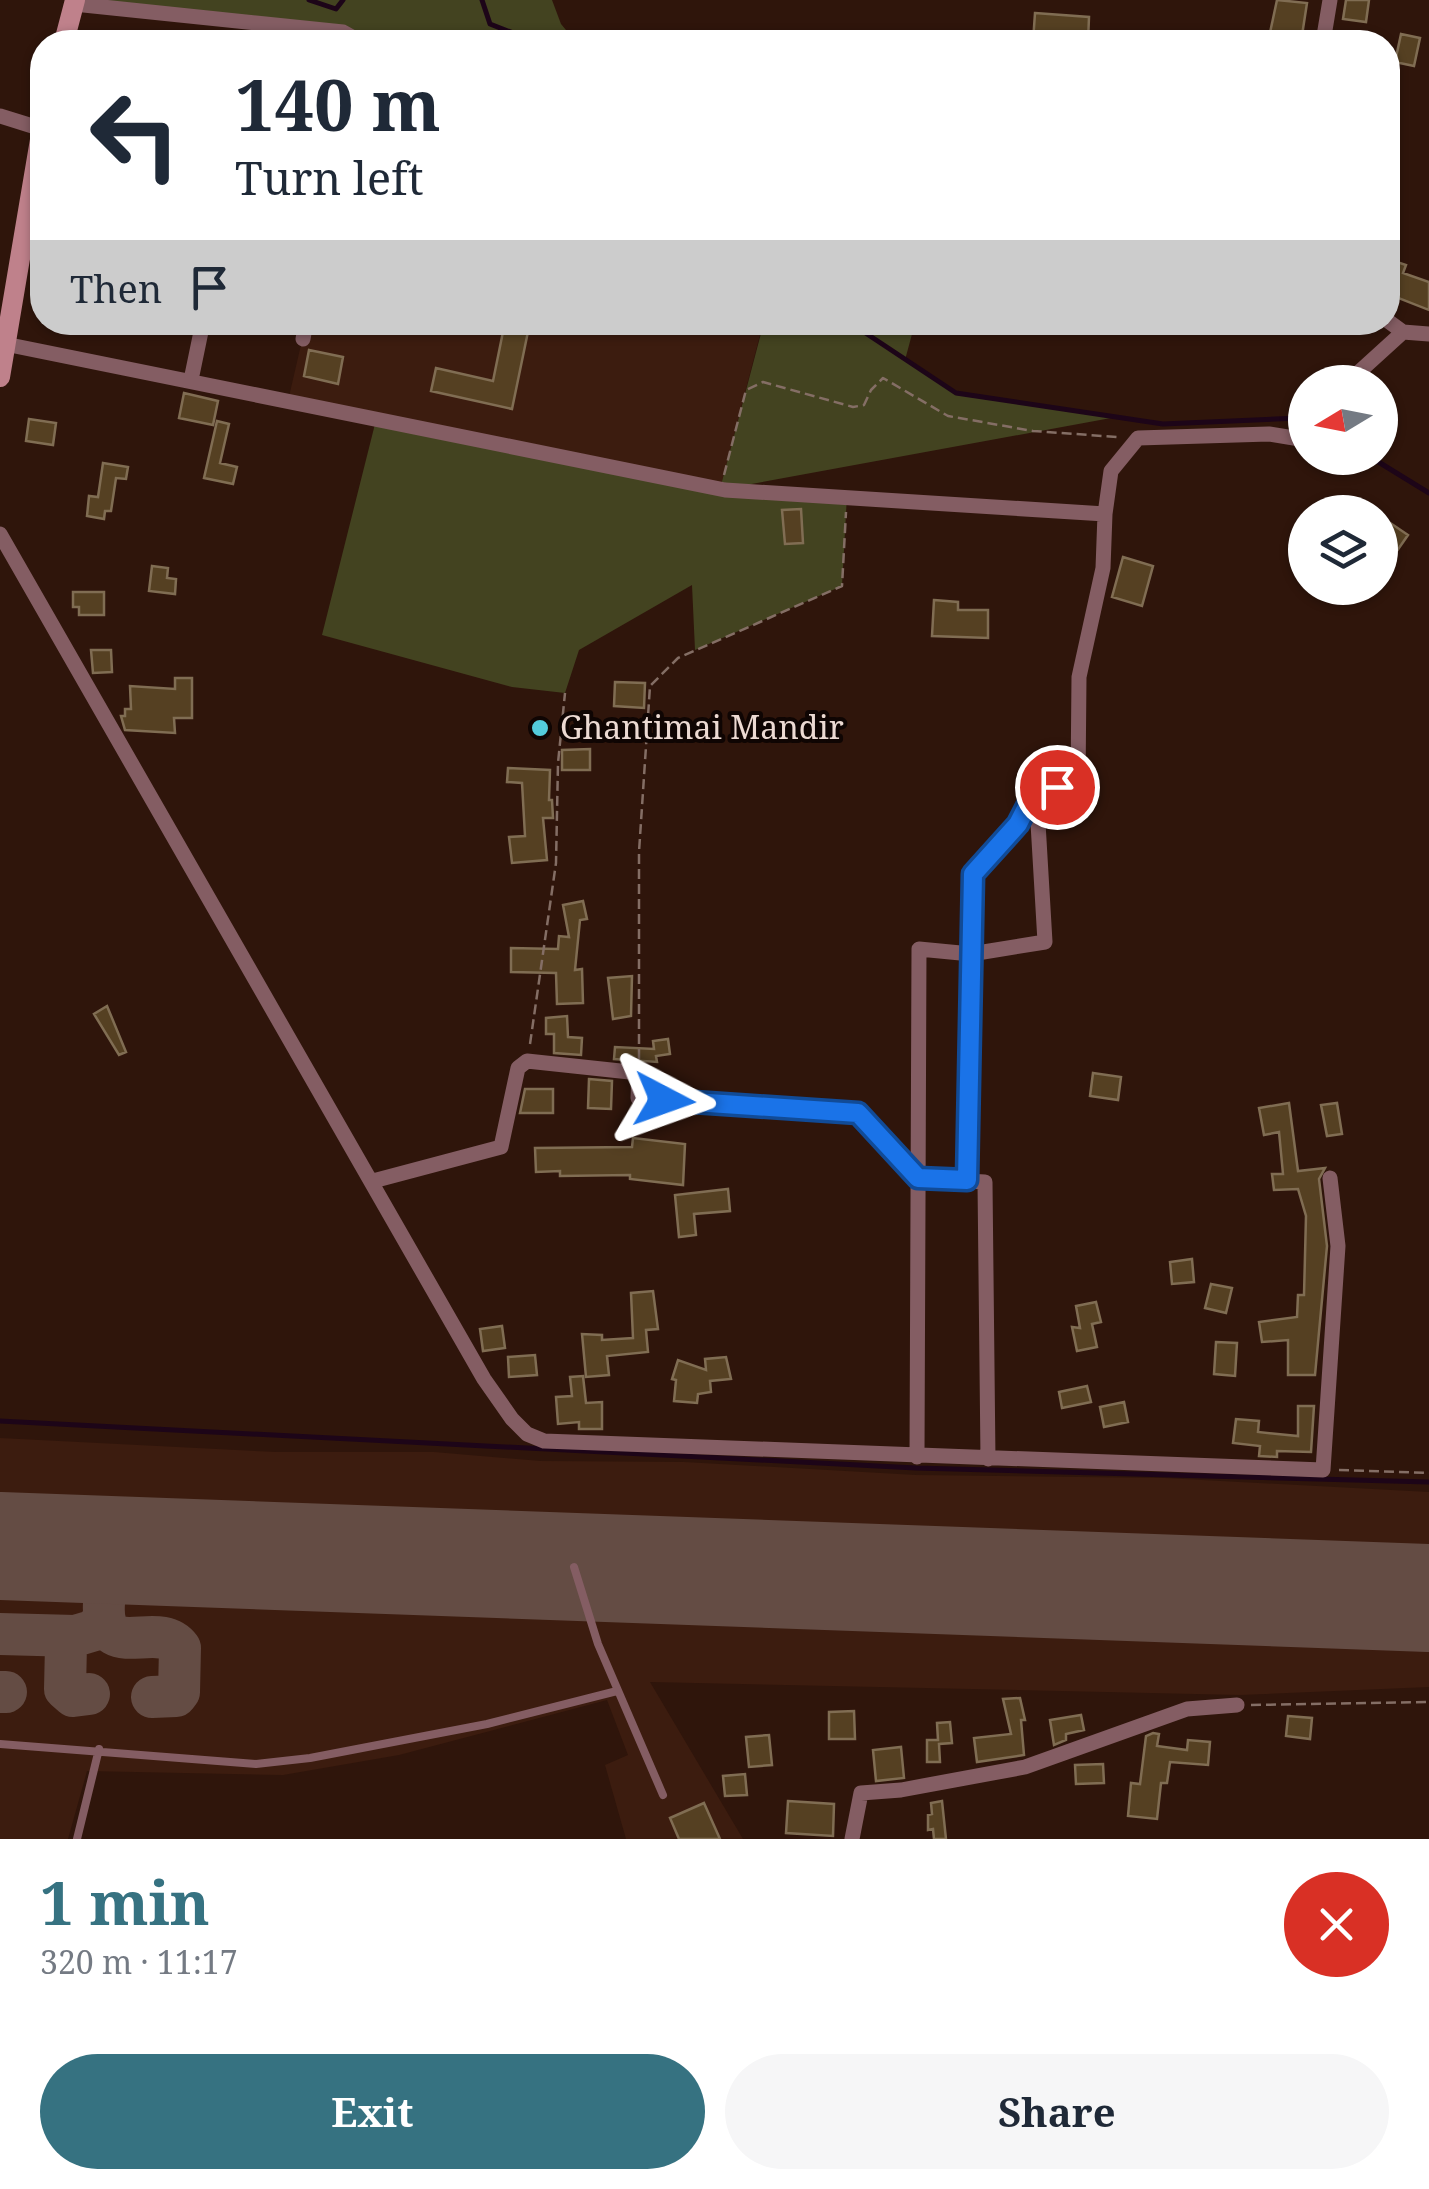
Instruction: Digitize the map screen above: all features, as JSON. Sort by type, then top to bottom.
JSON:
[{"type":"main road","points":[[67,30],[74,2]]},
{"type":"main road","points":[[0,377],[30,198]]},
{"type":"street","points":[[1326,30],[1330,0]]},
{"type":"street","points":[[74,2],[324,30]]},
{"type":"street","points":[[265,30],[266,24]]},
{"type":"street","points":[[0,116],[30,125]]},
{"type":"street","points":[[1402,332],[1429,334]]},
{"type":"street","points":[[191,380],[200,335]]},
{"type":"street","points":[[1366,365],[1399,335]]},
{"type":"street","points":[[5,344],[720,489],[1105,514]]},
{"type":"street","points":[[1036,789],[1078,784],[1078,678],[1103,568],[1111,471],[1138,438],[1288,435]]},
{"type":"street","points":[[0,534],[484,1378],[527,1434],[544,1441],[917,1458],[1322,1470],[1338,1246],[1330,1178]]},
{"type":"street","points":[[967,1180],[973,874],[1018,824],[1036,789]]},
{"type":"street","points":[[917,1458],[919,949],[971,954],[1045,942],[1036,789]]},
{"type":"street","points":[[373,1181],[501,1147],[518,1068],[527,1061],[639,1073],[638,1098],[858,1113],[918,1178],[985,1182],[988,1459]]},
{"type":"street","points":[[852,1839],[861,1793],[901,1790],[1025,1766],[1187,1709],[1237,1705]]},
{"type":"lane","points":[[574,1566],[617,1691],[662,1795]]},
{"type":"lane","points":[[0,1744],[256,1764],[487,1724],[617,1691]]},
{"type":"lane","points":[[77,1839],[99,1749]]},
{"type":"path","points":[[720,489],[746,390],[763,382],[853,407],[864,404],[883,378],[948,416],[1033,431],[1138,438]]},
{"type":"path","points":[[639,1073],[640,852],[650,686],[678,658],[842,586],[847,496]]},
{"type":"path","points":[[527,1061],[556,863],[558,763],[565,693]]},
{"type":"path","points":[[1322,1470],[1429,1473]]},
{"type":"path","points":[[1237,1705],[1429,1702]]},
{"type":"shaded area","points":[[64,0],[552,0],[566,30],[309,30]]},
{"type":"shaded area","points":[[303,335],[760,335],[720,489],[288,401]]},
{"type":"shaded area","points":[[761,335],[912,335],[905,360],[956,392],[1111,418],[724,489],[847,495],[842,586],[695,650],[692,585],[579,650],[565,693],[512,687],[322,635],[376,420],[720,489]]},
{"type":"shaded area","points":[[0,1438],[276,1452],[434,1452],[541,1461],[684,1462],[916,1475],[1165,1478],[1429,1492],[1429,1687],[1240,1695],[650,1682],[743,1839],[626,1839],[605,1765],[628,1755],[607,1700],[399,1755],[283,1775],[87,1771],[68,1839],[0,1839]]},
{"type":"building","points":[[1277,0],[1307,3],[1303,30],[1271,30]]},
{"type":"building","points":[[1346,0],[1369,0],[1366,22],[1343,19]]},
{"type":"building","points":[[1035,13],[1089,17],[1088,30],[1034,30]]},
{"type":"building","points":[[1401,34],[1420,38],[1414,66],[1400,63]]},
{"type":"building","points":[[1400,263],[1406,265],[1403,273],[1429,282],[1429,310],[1400,299]]},
{"type":"building","points":[[502,335],[527,335],[512,409],[431,391],[436,368],[493,381]]},
{"type":"building","points":[[309,350],[343,357],[338,384],[304,376]]},
{"type":"building","points":[[184,393],[218,401],[213,425],[179,418]]},
{"type":"building","points":[[29,419],[56,423],[53,445],[26,441]]},
{"type":"building","points":[[217,421],[229,424],[220,463],[237,467],[233,484],[204,478]]},
{"type":"building","points":[[103,463],[128,467],[126,479],[116,478],[111,511],[105,511],[104,519],[87,516],[89,496],[98,497]]},
{"type":"building","points":[[801,509],[803,543],[785,544],[782,510]]},
{"type":"building","points":[[1398,528],[1408,535],[1398,549]]},
{"type":"building","points":[[1123,557],[1153,566],[1142,606],[1112,597]]},
{"type":"building","points":[[152,566],[168,568],[167,578],[176,579],[175,594],[149,591]]},
{"type":"building","points":[[73,592],[104,592],[104,615],[79,615],[79,607],[73,607]]},
{"type":"building","points":[[934,600],[958,602],[958,610],[988,610],[988,638],[932,636]]},
{"type":"building","points":[[91,650],[111,650],[112,672],[93,673]]},
{"type":"building","points":[[175,678],[192,678],[192,718],[174,718],[175,733],[125,730],[121,716],[125,716],[125,709],[131,709],[130,686],[175,689]]},
{"type":"building","points":[[615,682],[645,683],[644,708],[614,706]]},
{"type":"building","points":[[590,749],[590,770],[562,770],[562,750]]},
{"type":"building","points":[[508,768],[550,770],[553,818],[543,818],[547,860],[512,863],[509,837],[525,836],[522,783],[507,782]]},
{"type":"building","points":[[583,901],[587,919],[580,920],[575,970],[582,969],[583,1003],[557,1004],[556,973],[511,972],[511,948],[558,949],[559,936],[569,937],[563,905]]},
{"type":"building","points":[[632,976],[631,1016],[613,1019],[608,978]]},
{"type":"building","points":[[107,1006],[126,1052],[119,1055],[94,1014]]},
{"type":"building","points":[[567,1016],[568,1037],[582,1038],[581,1055],[554,1053],[554,1034],[546,1034],[546,1018]]},
{"type":"building","points":[[668,1039],[670,1054],[656,1056],[657,1062],[614,1059],[615,1047],[654,1049],[653,1041]]},
{"type":"building","points":[[1093,1073],[1121,1077],[1118,1100],[1090,1096]]},
{"type":"building","points":[[589,1079],[612,1081],[611,1109],[588,1108]]},
{"type":"building","points":[[525,1089],[553,1089],[553,1113],[520,1113]]},
{"type":"building","points":[[1289,1103],[1298,1171],[1325,1168],[1319,1179],[1327,1246],[1315,1375],[1288,1375],[1288,1340],[1262,1342],[1259,1322],[1297,1317],[1298,1295],[1304,1295],[1306,1216],[1298,1189],[1274,1190],[1272,1174],[1283,1174],[1279,1132],[1264,1135],[1259,1108]]},
{"type":"building","points":[[1337,1103],[1342,1134],[1327,1136],[1321,1105]]},
{"type":"building","points":[[633,1138],[685,1144],[683,1185],[630,1179],[630,1175],[560,1176],[560,1171],[536,1172],[535,1148],[632,1147]]},
{"type":"building","points":[[728,1189],[730,1211],[694,1214],[696,1235],[679,1237],[675,1195]]},
{"type":"building","points":[[1192,1259],[1194,1282],[1172,1284],[1170,1262]]},
{"type":"building","points":[[1211,1284],[1232,1288],[1226,1313],[1205,1308]]},
{"type":"building","points":[[653,1291],[658,1329],[646,1330],[648,1352],[607,1356],[609,1375],[586,1377],[582,1334],[602,1335],[602,1340],[633,1338],[631,1293]]},
{"type":"building","points":[[1096,1302],[1101,1322],[1092,1324],[1097,1347],[1077,1351],[1072,1327],[1080,1328],[1076,1306]]},
{"type":"building","points":[[502,1326],[505,1348],[483,1351],[480,1329]]},
{"type":"building","points":[[1216,1342],[1237,1343],[1235,1376],[1214,1374]]},
{"type":"building","points":[[535,1355],[537,1375],[509,1377],[508,1357]]},
{"type":"building","points":[[726,1357],[731,1379],[710,1381],[711,1392],[698,1394],[697,1403],[674,1401],[676,1380],[672,1379],[678,1360],[706,1370],[705,1359]]},
{"type":"building","points":[[583,1376],[586,1403],[602,1402],[602,1429],[579,1429],[579,1422],[558,1424],[556,1397],[572,1396],[570,1377]]},
{"type":"building","points":[[1087,1386],[1091,1402],[1062,1408],[1059,1392]]},
{"type":"building","points":[[1124,1402],[1128,1422],[1104,1427],[1100,1407]]},
{"type":"building","points":[[1298,1406],[1314,1406],[1311,1452],[1277,1451],[1277,1457],[1259,1456],[1260,1446],[1233,1443],[1236,1419],[1259,1421],[1258,1432],[1298,1436]]},
{"type":"building","points":[[1020,1698],[1025,1720],[1021,1720],[1024,1755],[977,1762],[974,1738],[1011,1734],[1003,1699]]},
{"type":"building","points":[[854,1711],[855,1739],[829,1739],[829,1712]]},
{"type":"building","points":[[1081,1715],[1084,1730],[1066,1734],[1066,1740],[1054,1745],[1050,1720]]},
{"type":"building","points":[[1288,1716],[1312,1718],[1310,1739],[1286,1736]]},
{"type":"building","points":[[950,1722],[952,1743],[939,1744],[940,1762],[927,1762],[927,1740],[938,1740],[937,1723]]},
{"type":"building","points":[[1159,1734],[1157,1746],[1187,1750],[1188,1740],[1210,1742],[1208,1765],[1170,1762],[1167,1783],[1161,1783],[1157,1819],[1128,1816],[1131,1783],[1140,1784],[1146,1736]]},
{"type":"building","points":[[769,1735],[772,1765],[749,1767],[746,1737]]},
{"type":"building","points":[[901,1747],[904,1778],[876,1781],[873,1750]]},
{"type":"building","points":[[1103,1764],[1104,1783],[1076,1784],[1075,1765]]},
{"type":"building","points":[[745,1774],[747,1795],[725,1796],[723,1776]]},
{"type":"building","points":[[788,1801],[834,1804],[833,1836],[786,1833]]},
{"type":"building","points":[[942,1801],[946,1839],[934,1839],[933,1829],[928,1830],[928,1815],[932,1814],[931,1803]]},
{"type":"building","points":[[704,1803],[720,1839],[679,1839],[670,1818]]},
{"type":"waterway","points":[[309,0],[336,9],[343,0]]},
{"type":"waterway","points":[[482,0],[490,24],[505,30]]},
{"type":"waterway","points":[[869,335],[956,393],[1163,424],[1288,418]]},
{"type":"waterway","points":[[1398,474],[1429,493]]},
{"type":"waterway","points":[[0,1421],[916,1468],[1429,1482]]},
{"type":"taxiway","points":[[83,1549],[99,1568],[106,1585]]},
{"type":"taxiway","points":[[138,1551],[110,1579],[105,1594],[105,1622],[120,1637],[158,1637],[180,1648],[179,1692],[176,1696],[152,1697]]},
{"type":"taxiway","points":[[89,1694],[73,1696],[65,1689],[66,1645],[75,1636],[95,1630],[103,1619]]},
{"type":"taxiway","points":[[0,1634],[75,1636]]},
{"type":"taxiway","points":[[0,1692],[6,1692]]},
{"type":"runway","points":[[0,1546],[1429,1598]]},
{"type":"place","name":"Ghantimai Mandir","points":[[540,728]]},
{"type":"route","points":[[664,1100],[858,1113],[918,1178],[967,1180],[973,874],[1018,824],[1036,789],[1057,787]]}]
